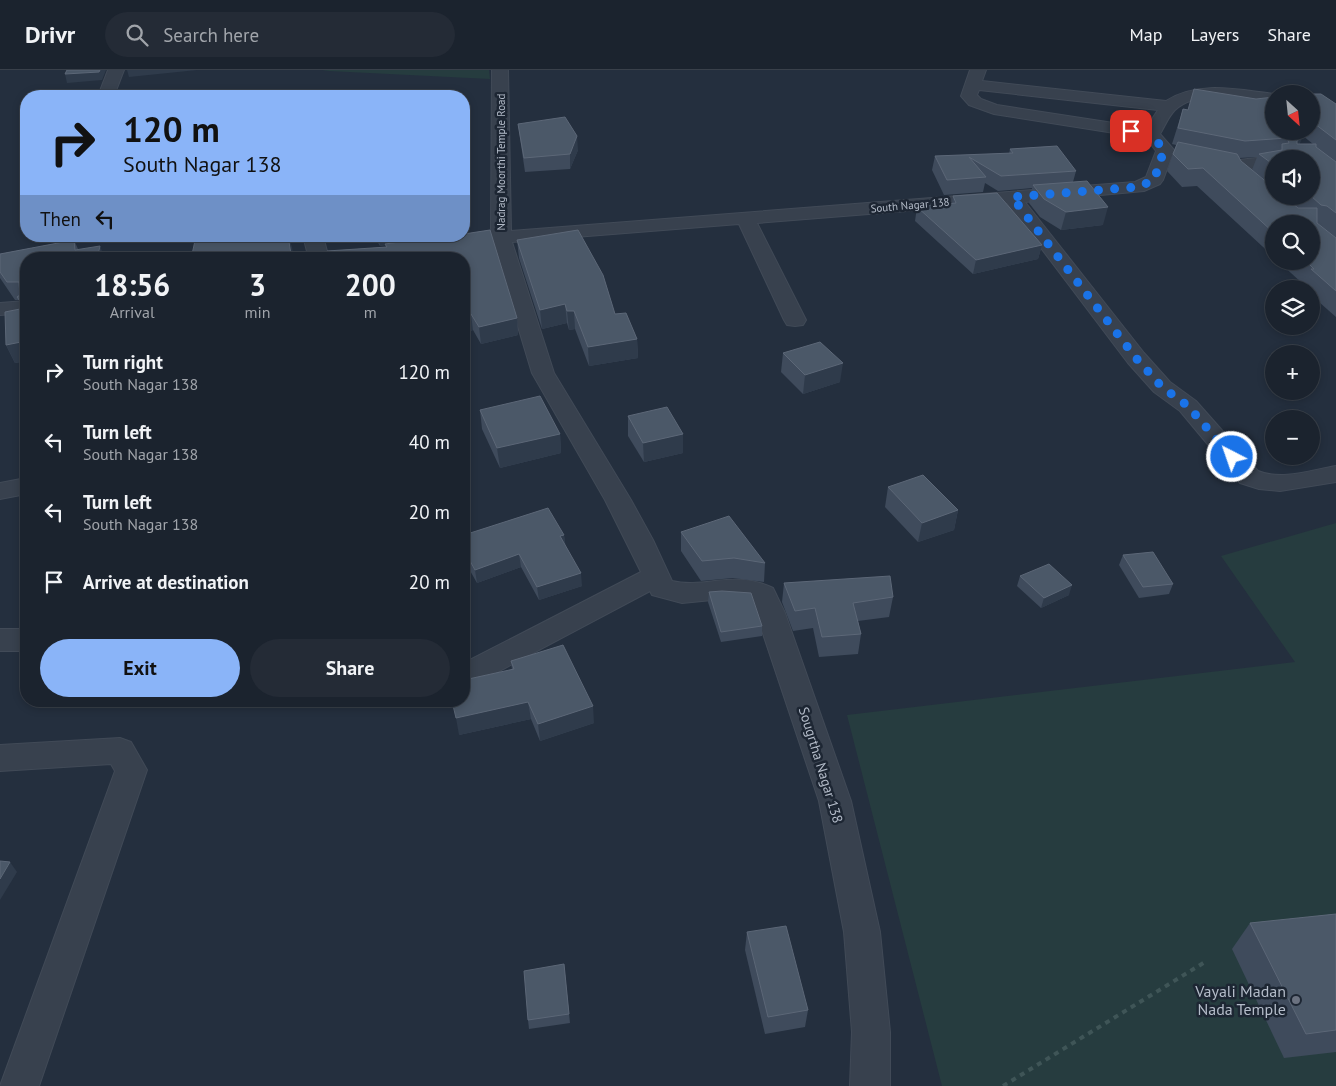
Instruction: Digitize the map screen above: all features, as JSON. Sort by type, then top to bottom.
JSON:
[{"type":"street","points":[[108,90],[116,70]]},
{"type":"street","name":"Nadrag Moorthi Temple Road","points":[[470,241],[501,237],[500,70]]},
{"type":"street","points":[[1169,106],[975,77],[969,96],[975,102],[994,109],[1151,134],[1164,150],[1188,155],[1244,172],[1265,164]]},
{"type":"street","points":[[1151,134],[1169,106],[1183,96],[1202,93],[1265,98]]},
{"type":"street","points":[[1240,95],[1260,112]]},
{"type":"street","name":"South Nagar 138","points":[[501,237],[1138,187],[1154,180],[1164,150]]},
{"type":"street","points":[[1012,197],[1136,358],[1162,387],[1188,406],[1249,477],[1272,485],[1336,474]]},
{"type":"street","points":[[745,218],[795,320]]},
{"type":"street","points":[[470,673],[656,576],[640,540],[618,500],[543,373],[501,237]]},
{"type":"street","points":[[0,309],[20,307]]},
{"type":"street","points":[[0,491],[20,487]]},
{"type":"street","name":"Sougrtha Nagar 138","points":[[656,576],[662,588],[682,593],[722,589],[753,590],[762,595],[772,613],[835,802],[862,932],[871,1032],[870,1086]]},
{"type":"street","points":[[0,640],[20,640]]},
{"type":"street","points":[[0,758],[120,751],[131,770],[18,1086]]},
{"type":"path","points":[[1003,1086],[1205,962]]},
{"type":"green space","points":[[322,70],[489,70],[490,79],[329,71]]},
{"type":"green space","points":[[1336,523],[1336,1086],[942,1086],[847,715],[1295,662],[1221,556]]},
{"type":"building","points":[[67,70],[100,70],[99,72],[65,74]]},
{"type":"building","points":[[1194,89],[1256,99],[1265,98],[1265,140],[1245,141],[1178,128],[1183,109],[1188,110]]},
{"type":"building","points":[[1320,94],[1336,104],[1336,140],[1320,128]]},
{"type":"building","points":[[565,117],[577,136],[570,154],[524,158],[518,124]]},
{"type":"building","points":[[1288,140],[1298,140],[1297,144],[1316,144],[1316,147],[1320,150],[1282,150],[1282,144],[1289,143]]},
{"type":"building","points":[[1178,142],[1237,154],[1241,161],[1265,181],[1265,205],[1294,205],[1298,208],[1317,208],[1317,215],[1265,215],[1265,225],[1203,168],[1188,169],[1173,154]]},
{"type":"building","points":[[1057,146],[1076,171],[1001,176],[969,157],[986,177],[947,180],[935,156],[1013,153],[1010,149]]},
{"type":"building","points":[[1320,150],[1336,162],[1336,213],[1327,206],[1321,205]]},
{"type":"building","points":[[1265,153],[1265,158],[1259,154]]},
{"type":"building","points":[[1087,181],[1108,207],[1066,212],[1044,199],[1033,185]]},
{"type":"building","points":[[997,193],[1042,245],[976,260],[917,207],[956,203],[953,196]]},
{"type":"building","points":[[1320,225],[1336,238],[1336,291],[1312,270],[1320,270]]},
{"type":"building","points":[[490,230],[517,318],[479,327],[470,314],[470,252],[327,251],[387,247],[385,244],[400,242],[470,242],[470,233]]},
{"type":"building","points":[[578,230],[603,275],[615,314],[626,313],[637,339],[588,347],[574,311],[567,311],[565,304],[540,310],[517,240]]},
{"type":"building","points":[[63,242],[74,242],[75,250],[100,246],[99,252],[20,252],[20,295],[19,282],[7,282],[0,272],[0,254]]},
{"type":"building","points":[[195,242],[289,242],[291,252],[193,252]]},
{"type":"building","points":[[20,309],[20,342],[6,345],[5,312]]},
{"type":"building","points":[[820,342],[843,363],[805,375],[783,353]]},
{"type":"building","points":[[540,396],[560,434],[497,448],[480,410]]},
{"type":"building","points":[[667,407],[683,434],[643,443],[628,416]]},
{"type":"building","points":[[923,475],[958,510],[922,523],[888,487]]},
{"type":"building","points":[[548,508],[564,535],[560,536],[581,573],[537,587],[519,554],[475,570],[470,561],[470,533]]},
{"type":"building","points":[[729,516],[765,563],[734,558],[702,561],[681,532]]},
{"type":"building","points":[[1153,552],[1173,584],[1143,587],[1123,555]]},
{"type":"building","points":[[1049,564],[1072,585],[1044,598],[1020,576]]},
{"type":"building","points":[[890,576],[893,597],[853,603],[861,634],[822,637],[815,608],[795,611],[784,583]]},
{"type":"building","points":[[709,592],[751,593],[762,626],[721,632]]},
{"type":"building","points":[[563,645],[593,706],[538,724],[528,702],[456,718],[453,707],[470,707],[470,679],[514,669],[511,661]]},
{"type":"building","points":[[0,861],[10,862],[0,879]]},
{"type":"building","points":[[1336,914],[1336,1030],[1306,1034],[1250,923]]},
{"type":"building","points":[[786,926],[808,1010],[768,1017],[747,932]]},
{"type":"building","points":[[564,964],[569,1014],[528,1020],[524,971]]},
{"type":"place","name":"Vayali Madan Nada Temple","points":[[1296,1000]]},
{"type":"route","points":[[1131,131],[1151,134],[1164,150],[1154,180],[1138,187],[1012,197],[1136,358],[1162,387],[1188,406],[1232,457]]}]
